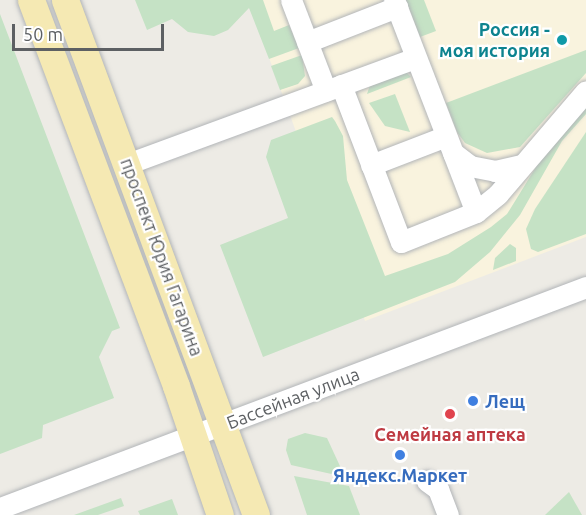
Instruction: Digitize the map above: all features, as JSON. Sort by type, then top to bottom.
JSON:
[{"type":"main road","name":"проспект Юрия Гагарина","points":[[32,0],[220,515]]},
{"type":"main road","name":"проспект Юрия Гагарина","points":[[65,0],[256,515]]},
{"type":"street","points":[[291,0],[307,42],[334,88],[371,165],[401,242],[476,212],[498,194],[586,90]]},
{"type":"street","points":[[307,42],[395,4],[476,212]]},
{"type":"street","points":[[127,164],[415,58]]},
{"type":"street","points":[[371,165],[449,144]]},
{"type":"street","points":[[449,144],[470,166],[495,171],[522,165]]},
{"type":"street","name":"Бассейная улица","points":[[0,508],[586,287]]},
{"type":"street","points":[[427,481],[438,489],[448,515]]},
{"type":"shaded area","points":[[248,0],[586,0],[586,237],[365,321]]},
{"type":"green space","points":[[135,0],[263,0],[274,31],[289,25],[299,48],[269,59],[249,8],[228,30],[214,36],[188,32],[172,19],[147,30]]},
{"type":"green space","points":[[406,0],[424,0],[436,31],[420,37]]},
{"type":"green space","points":[[0,14],[120,328],[112,331],[99,357],[114,398],[43,425],[42,438],[0,454]]},
{"type":"green space","points":[[586,50],[586,73],[520,147],[487,153],[465,143],[457,132],[446,103]]},
{"type":"green space","points":[[302,55],[305,76],[298,84],[280,90],[271,66]]},
{"type":"green space","points":[[404,70],[411,77],[367,94],[371,82]]},
{"type":"green space","points":[[395,94],[410,132],[385,126],[369,103]]},
{"type":"green space","points":[[586,103],[586,114],[562,141],[520,215],[490,252],[455,282],[263,357],[220,245],[288,218],[266,157],[271,140],[332,117],[343,136],[347,180],[385,276],[448,254],[507,214],[541,159]]},
{"type":"green space","points":[[586,132],[586,234],[538,252],[531,249],[526,229],[535,209]]},
{"type":"green space","points":[[510,244],[516,248],[516,261],[493,270],[495,258]]},
{"type":"green space","points":[[305,433],[327,438],[345,477],[291,465],[286,450],[288,439]]},
{"type":"green space","points":[[294,476],[349,486],[360,515],[307,515]]},
{"type":"green space","points":[[569,492],[582,515],[545,515]]},
{"type":"green space","points":[[121,498],[124,506],[98,515],[74,515]]},
{"type":"green space","points":[[172,499],[178,515],[140,515],[138,511]]},
{"type":"place","name":"Россия - моя история","points":[[562,40]]},
{"type":"place","name":"Лещ","points":[[473,401]]},
{"type":"place","name":"Семейная аптека","points":[[450,414]]},
{"type":"place","name":"Яндекс.Маркет","points":[[400,455]]}]
